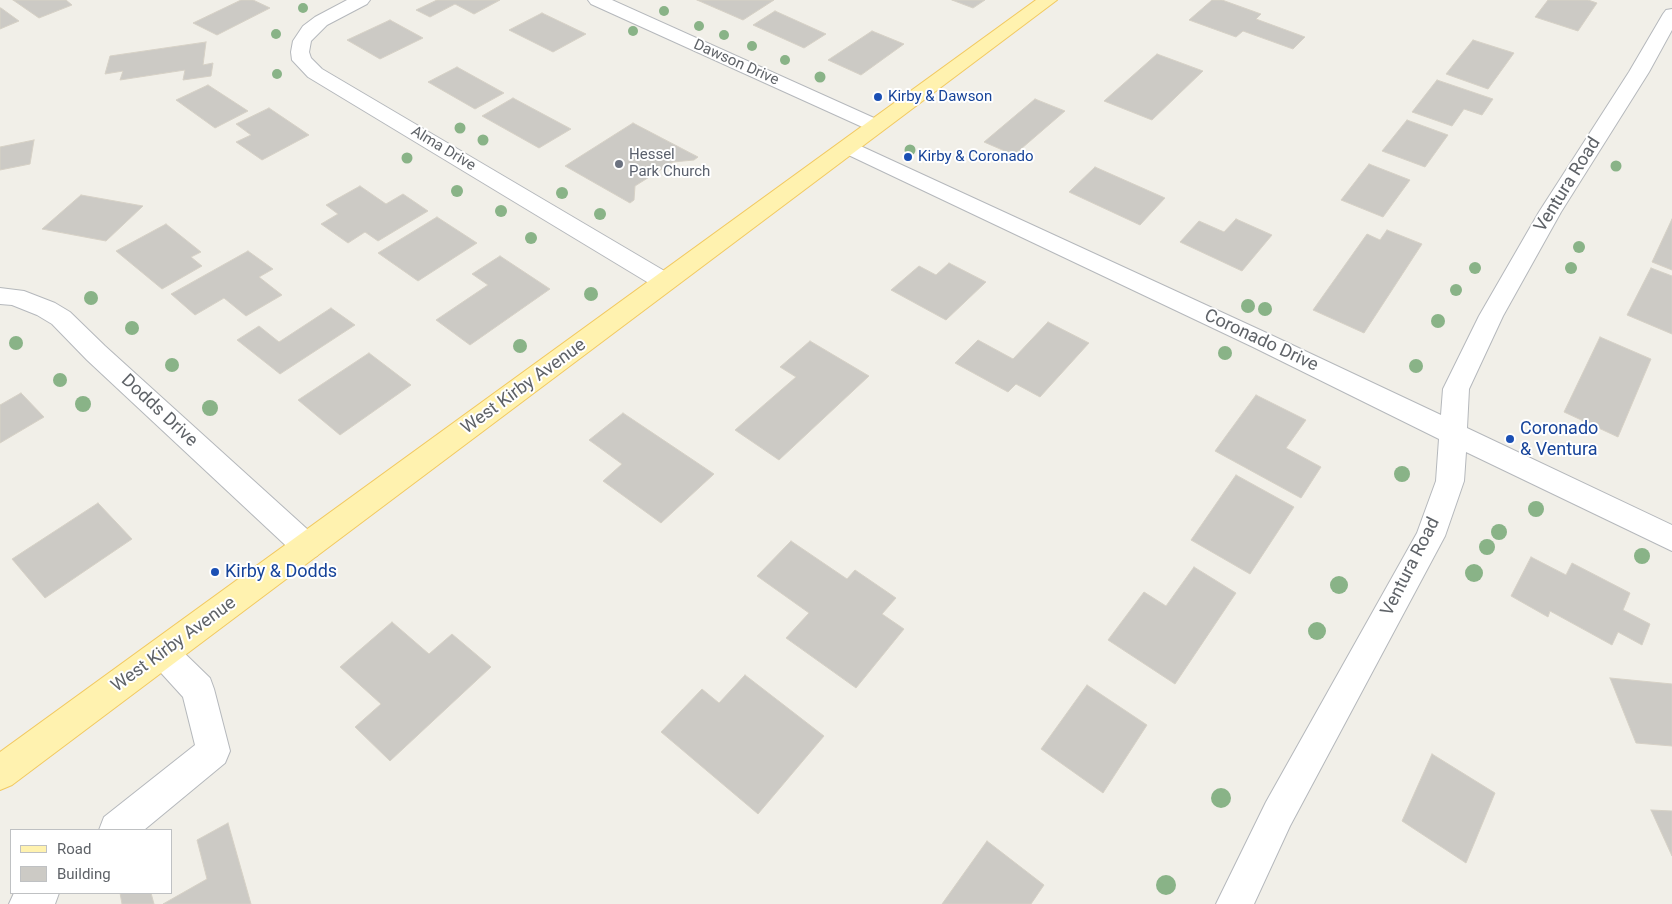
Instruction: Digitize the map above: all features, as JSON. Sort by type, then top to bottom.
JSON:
[{"type":"main road","name":"West Kirby Avenue","points":[[0,774],[1048,0]]},
{"type":"street","name":"Alma Drive","points":[[361,0],[321,21],[310,30],[302,41],[300,52],[302,60],[315,73],[666,282]]},
{"type":"street","name":"Dawson Drive","points":[[597,0],[876,126]]},
{"type":"street","name":"Ventura Road","points":[[1235,904],[1278,814],[1430,536],[1450,481],[1456,389],[1491,316],[1550,212],[1639,72],[1672,14]]},
{"type":"street","name":"Coronado Drive","points":[[848,148],[1253,337],[1672,539]]},
{"type":"street","name":"Dodds Drive","points":[[0,296],[15,297],[46,308],[61,318],[96,353],[307,547]]},
{"type":"street","points":[[118,829],[213,751],[198,689],[163,654]]},
{"type":"street","points":[[28,904],[40,894]]},
{"type":"building","points":[[13,0],[66,0],[72,5],[39,18]]},
{"type":"building","points":[[241,0],[253,0],[270,8],[217,35],[193,23]]},
{"type":"building","points":[[437,0],[500,0],[474,14],[455,4],[430,17],[416,10]]},
{"type":"building","points":[[697,0],[774,0],[743,20]]},
{"type":"building","points":[[952,0],[985,0],[973,8]]},
{"type":"building","points":[[1212,0],[1222,0],[1261,14],[1256,19],[1305,37],[1293,49],[1243,31],[1236,37],[1189,20]]},
{"type":"building","points":[[1548,0],[1588,0],[1597,3],[1578,31],[1535,17]]},
{"type":"building","points":[[1,8],[19,21],[0,29]]},
{"type":"building","points":[[775,11],[826,34],[804,48],[753,25]]},
{"type":"building","points":[[542,13],[586,34],[553,52],[509,30]]},
{"type":"building","points":[[390,20],[423,38],[380,59],[347,40]]},
{"type":"building","points":[[872,31],[904,44],[861,75],[828,60]]},
{"type":"building","points":[[1473,40],[1514,53],[1488,89],[1446,74]]},
{"type":"building","points":[[206,42],[203,65],[213,63],[211,76],[183,80],[185,70],[120,80],[123,71],[105,74],[110,56]]},
{"type":"building","points":[[1157,54],[1203,71],[1152,120],[1104,101]]},
{"type":"building","points":[[457,67],[504,93],[475,109],[428,82]]},
{"type":"building","points":[[1437,80],[1493,99],[1482,115],[1464,109],[1452,126],[1412,112]]},
{"type":"building","points":[[208,85],[248,111],[215,128],[176,100]]},
{"type":"building","points":[[513,98],[571,129],[539,148],[482,116]]},
{"type":"building","points":[[1035,99],[1065,111],[1014,155],[984,142]]},
{"type":"building","points":[[269,108],[309,135],[262,160],[236,142],[251,135],[236,124]]},
{"type":"building","points":[[1407,120],[1448,135],[1425,167],[1382,151]]},
{"type":"building","name":"Hessel Park Church","points":[[633,123],[698,157],[694,160],[673,162],[635,186],[634,200],[630,203],[565,166]]},
{"type":"building","points":[[34,140],[30,164],[0,170],[0,147]]},
{"type":"building","points":[[1369,164],[1410,180],[1383,217],[1341,200]]},
{"type":"building","points":[[1095,167],[1165,198],[1140,225],[1069,192]]},
{"type":"building","points":[[360,186],[386,204],[403,194],[428,211],[378,241],[365,232],[348,243],[321,224],[338,214],[326,205]]},
{"type":"building","points":[[81,195],[143,206],[106,241],[42,229]]},
{"type":"building","points":[[437,217],[477,243],[418,281],[378,253]]},
{"type":"building","points":[[1236,219],[1272,235],[1242,271],[1180,242],[1199,221],[1224,232]]},
{"type":"building","points":[[1672,219],[1672,270],[1652,262]]},
{"type":"building","points":[[166,224],[201,252],[191,257],[202,266],[162,289],[116,251]]},
{"type":"building","points":[[1387,230],[1422,244],[1364,333],[1313,310],[1367,234],[1380,240]]},
{"type":"building","points":[[248,251],[273,269],[259,277],[282,295],[246,316],[224,298],[195,315],[171,294]]},
{"type":"building","points":[[500,256],[550,289],[470,345],[436,320],[488,285],[472,274]]},
{"type":"building","points":[[949,263],[986,282],[946,320],[891,290],[919,266],[936,275]]},
{"type":"building","points":[[1651,268],[1672,276],[1672,334],[1627,315]]},
{"type":"building","points":[[331,308],[355,325],[280,374],[237,340],[259,326],[279,342]]},
{"type":"building","points":[[1048,322],[1089,343],[1040,397],[1016,384],[1008,392],[955,363],[978,340],[1013,359]]},
{"type":"building","points":[[1600,337],[1651,359],[1618,437],[1564,412]]},
{"type":"building","points":[[810,341],[869,376],[779,460],[735,430],[796,377],[780,367]]},
{"type":"building","points":[[369,353],[411,385],[340,435],[298,400]]},
{"type":"building","points":[[21,393],[44,417],[0,443],[0,405]]},
{"type":"building","points":[[1256,395],[1306,420],[1286,448],[1321,467],[1301,498],[1215,451]]},
{"type":"building","points":[[623,413],[714,474],[661,523],[603,481],[622,464],[589,440]]},
{"type":"building","points":[[1236,475],[1294,507],[1250,574],[1191,540]]},
{"type":"building","points":[[98,503],[132,539],[45,598],[12,559]]},
{"type":"building","points":[[791,541],[847,579],[855,570],[896,598],[882,614],[904,629],[856,688],[786,638],[809,613],[757,576]]},
{"type":"building","points":[[1531,557],[1566,575],[1572,563],[1630,593],[1623,610],[1650,624],[1642,645],[1618,632],[1612,645],[1550,611],[1548,617],[1511,596]]},
{"type":"building","points":[[1194,567],[1236,593],[1175,684],[1108,640],[1144,592],[1166,606]]},
{"type":"building","points":[[392,622],[429,654],[452,634],[491,667],[390,761],[355,727],[381,704],[340,667]]},
{"type":"building","points":[[745,675],[824,736],[758,814],[661,732],[702,689],[719,703]]},
{"type":"building","points":[[1610,678],[1672,684],[1672,746],[1636,743]]},
{"type":"building","points":[[1087,685],[1147,725],[1103,793],[1041,749]]},
{"type":"building","points":[[1432,754],[1495,793],[1466,863],[1402,821]]},
{"type":"building","points":[[1651,810],[1672,811],[1672,856]]},
{"type":"building","points":[[228,823],[251,904],[163,904],[207,879],[197,840]]},
{"type":"building","points":[[987,841],[1044,885],[1031,904],[942,904]]},
{"type":"building","points":[[120,894],[151,894],[154,904],[122,904]]},
{"type":"place","name":"Kirby & Dawson","points":[[878,97]]},
{"type":"place","name":"Kirby & Coronado","points":[[908,157]]},
{"type":"place","name":"Hessel Park Church","points":[[619,164]]},
{"type":"place","name":"Coronado & Ventura","points":[[1510,439]]},
{"type":"place","name":"Kirby & Dodds","points":[[215,572]]}]
